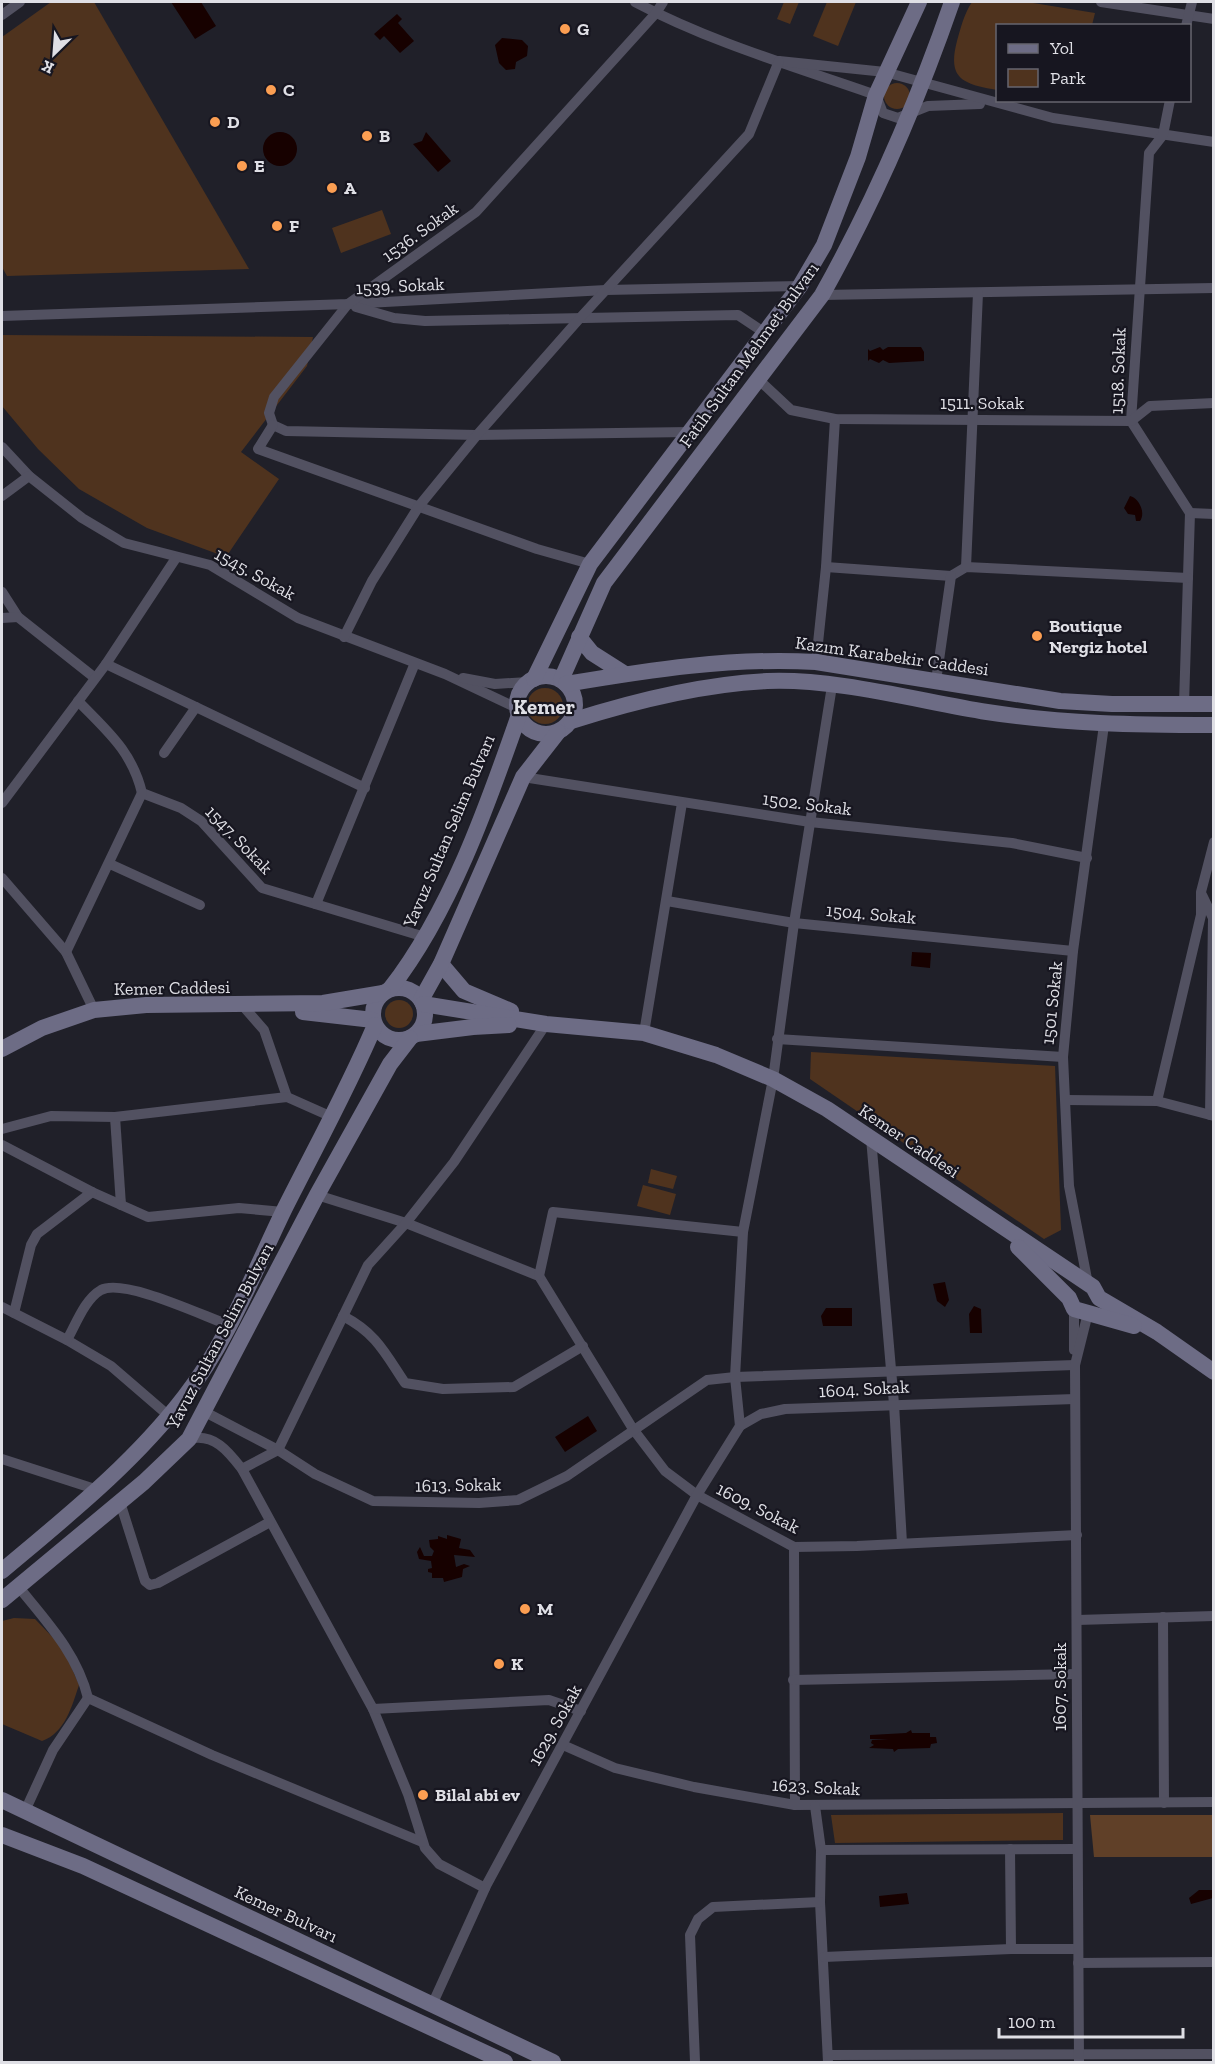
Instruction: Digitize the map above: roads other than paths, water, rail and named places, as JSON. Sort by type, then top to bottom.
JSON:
[{"type":"main road","name":"Fatih Sultan Mehmet Bulvarı","points":[[531,680],[590,564],[800,286],[825,245],[858,157],[876,95],[919,2]]},
{"type":"main road","name":"Fatih Sultan Mehmet Bulvarı","points":[[564,682],[579,637],[604,583],[822,295],[842,259],[911,112],[952,2]]},
{"type":"main road","points":[[579,637],[592,653],[625,674]]},
{"type":"main road","name":"Kazım Karabekir Caddesi","points":[[564,682],[732,661],[816,662],[1060,700],[1112,704],[1214,704]]},
{"type":"main road","points":[[422,1002],[406,988],[386,991],[374,1005],[374,1022],[387,1038],[402,1040],[413,1036],[425,1020],[422,1002],[523,777],[534,760],[565,726],[576,705],[574,697],[564,682],[551,676],[531,680],[519,694],[518,712],[531,730],[540,734],[565,726],[620,706],[732,684],[769,681],[832,686],[1038,719],[1104,725],[1214,725]]},
{"type":"main road","name":"Yavuz Sultan Selim Bulvarı","points":[[386,991],[425,937],[466,852],[518,712]]},
{"type":"main road","points":[[441,964],[464,992],[546,1024]]},
{"type":"main road","name":"Kemer Caddesi","points":[[2,1048],[42,1028],[94,1010],[146,1005],[243,1006],[323,1003],[386,991]]},
{"type":"main road","name":"Kemer Caddesi","points":[[422,1002],[546,1024],[644,1033],[716,1055],[773,1079],[827,1109],[871,1138],[1095,1289],[1099,1298],[1157,1332],[1214,1372]]},
{"type":"main road","name":"Kemer Caddesi","points":[[243,1006],[374,1022]]},
{"type":"main road","name":"Yavuz Sultan Selim Bulvarı","points":[[2,1571],[98,1490],[169,1416],[204,1369],[229,1325],[332,1117],[374,1022]]},
{"type":"main road","name":"Kemer Caddesi","points":[[413,1036],[473,1026],[546,1024]]},
{"type":"main road","name":"Yavuz Sultan Selim Bulvarı","points":[[2,1600],[17,1585],[120,1502],[189,1439],[317,1195],[390,1064],[413,1036]]},
{"type":"main road","points":[[990,1218],[1077,1307],[1157,1332]]},
{"type":"main road","points":[[1077,1307],[1071,1290],[1076,1286],[1088,1285]]},
{"type":"main road","points":[[1077,1307],[1095,1310],[1100,1303],[1099,1298]]},
{"type":"main road","name":"Kemer Bulvarı","points":[[2,1800],[553,2062]]},
{"type":"main road","points":[[2,1835],[83,1866],[505,2062]]},
{"type":"street","points":[[2,15],[20,2]]},
{"type":"street","points":[[635,2],[656,13],[778,62],[876,95],[883,113],[898,118],[928,106],[951,103],[996,105]]},
{"type":"street","name":"1536. Sokak","points":[[273,425],[269,413],[274,397],[348,304],[476,212],[656,13],[663,2]]},
{"type":"street","points":[[1101,2],[1187,20],[1214,19]]},
{"type":"street","points":[[1187,20],[1192,2]]},
{"type":"street","points":[[778,62],[885,72],[996,105],[1053,118],[1214,142]]},
{"type":"street","points":[[344,637],[372,581],[419,506],[477,435],[580,318],[749,134],[778,62]]},
{"type":"street","name":"1518. Sokak","points":[[1170,102],[1163,135],[1149,153],[1131,421],[1191,513]]},
{"type":"street","name":"1539. Sokak","points":[[348,304],[606,290],[800,286]]},
{"type":"street","points":[[822,295],[1214,288]]},
{"type":"street","points":[[966,567],[978,293]]},
{"type":"street","points":[[2,316],[348,304]]},
{"type":"street","name":"1539. Sokak","points":[[348,304],[394,318],[426,321],[738,315],[765,333]]},
{"type":"street","name":"1511. Sokak","points":[[758,379],[791,410],[835,419],[1131,421]]},
{"type":"street","points":[[1131,421],[1150,406],[1214,403]]},
{"type":"street","points":[[816,662],[826,567],[835,419]]},
{"type":"street","points":[[590,564],[537,549],[258,449],[273,425],[286,431],[315,433],[477,435],[690,432]]},
{"type":"street","name":"1545. Sokak","points":[[2,447],[29,476],[82,518],[124,543],[210,565],[298,618],[445,674]]},
{"type":"street","points":[[2,496],[29,476]]},
{"type":"street","points":[[1184,704],[1191,513],[1214,514]]},
{"type":"street","points":[[2,802],[106,664],[176,558]]},
{"type":"street","points":[[826,567],[951,576],[966,567],[1188,578]]},
{"type":"street","points":[[936,681],[951,576]]},
{"type":"street","points":[[2,592],[18,617],[95,678]]},
{"type":"street","points":[[2,618],[18,617]]},
{"type":"street","points":[[316,904],[415,663]]},
{"type":"street","points":[[106,664],[364,788]]},
{"type":"street","points":[[445,674],[495,684],[531,680]]},
{"type":"street","points":[[445,674],[518,712]]},
{"type":"street","points":[[697,1496],[740,1426],[735,1377],[743,1232],[773,1079],[794,923],[832,686]]},
{"type":"street","points":[[66,952],[142,793],[131,759],[118,741],[78,701]]},
{"type":"street","points":[[164,753],[196,706]]},
{"type":"street","name":"1501 Sokak","points":[[1088,1285],[1069,1186],[1067,1100],[1063,1057],[1073,951],[1104,725]]},
{"type":"street","name":"1502. Sokak","points":[[523,777],[810,822],[1012,843],[1087,858]]},
{"type":"street","name":"1547. Sokak","points":[[142,793],[181,808],[201,821],[262,888],[425,937]]},
{"type":"street","points":[[644,1033],[682,803]]},
{"type":"street","points":[[1157,1101],[1201,915],[1201,892],[1214,842]]},
{"type":"street","points":[[110,864],[200,905]]},
{"type":"street","points":[[2,878],[66,952],[94,1010]]},
{"type":"street","points":[[1201,892],[1214,894]]},
{"type":"street","points":[[1067,1100],[1157,1101],[1212,1116],[1213,918],[1201,892]]},
{"type":"street","name":"1504. Sokak","points":[[667,901],[794,923],[1073,951]]},
{"type":"street","points":[[243,1006],[264,1030],[287,1097]]},
{"type":"street","points":[[242,1469],[278,1450],[368,1265],[406,1223],[454,1162],[546,1024]]},
{"type":"street","points":[[777,1039],[1063,1057]]},
{"type":"street","points":[[2,1129],[51,1116],[115,1117],[287,1097],[332,1117]]},
{"type":"street","points":[[115,1117],[122,1205]]},
{"type":"street","points":[[871,1138],[894,1404],[902,1543]]},
{"type":"street","points":[[2,1145],[92,1192],[148,1217],[239,1208],[284,1212]]},
{"type":"street","points":[[14,1313],[31,1245],[37,1234],[92,1192]]},
{"type":"street","points":[[317,1195],[406,1223],[539,1276],[553,1212],[743,1232]]},
{"type":"street","name":"1609. Sokak","points":[[539,1276],[633,1429],[665,1471],[697,1496],[794,1547],[1077,1535]]},
{"type":"street","points":[[68,1340],[86,1306],[101,1290],[128,1287],[229,1325]]},
{"type":"street","points":[[2,1307],[68,1340],[111,1366],[169,1416]]},
{"type":"street","name":"1607. Sokak","points":[[1077,1307],[1075,1365],[1076,1849],[1080,2059]]},
{"type":"street","points":[[343,1316],[368,1331],[383,1347],[405,1383],[443,1389],[514,1387],[583,1346]]},
{"type":"street","name":"1613. Sokak","points":[[205,1412],[278,1450],[315,1474],[374,1501],[479,1503],[518,1500],[557,1481],[706,1380],[735,1377],[1075,1365]]},
{"type":"street","name":"1604. Sokak","points":[[740,1426],[760,1414],[785,1409],[1075,1399]]},
{"type":"street","points":[[189,1439],[211,1439],[230,1453],[242,1469],[374,1709],[408,1794],[422,1842],[428,1853],[439,1864],[485,1888]]},
{"type":"street","points":[[2,1459],[98,1490]]},
{"type":"street","name":"1629. Sokak","points":[[432,2005],[485,1888],[697,1496]]},
{"type":"street","points":[[120,1502],[145,1581],[150,1585],[158,1583],[270,1522]]},
{"type":"street","points":[[794,1547],[795,1805]]},
{"type":"street","points":[[17,1585],[70,1652],[83,1679],[88,1698],[53,1750],[25,1811]]},
{"type":"street","points":[[1077,1620],[1214,1616]]},
{"type":"street","points":[[1163,1617],[1164,1803]]},
{"type":"street","points":[[793,1680],[1076,1674]]},
{"type":"street","points":[[88,1698],[212,1755],[422,1842]]},
{"type":"street","points":[[374,1709],[549,1700],[581,1711]]},
{"type":"street","name":"1623. Sokak","points":[[563,1745],[615,1768],[694,1787],[795,1805],[1076,1805],[1214,1802]]},
{"type":"street","points":[[815,1806],[821,1850],[820,1902],[828,2059],[1080,2059],[1214,2054]]},
{"type":"street","points":[[1010,1849],[1011,1949]]},
{"type":"street","points":[[821,1850],[1076,1849]]},
{"type":"street","points":[[695,2062],[690,1935],[698,1918],[713,1907],[820,1902]]},
{"type":"street","points":[[824,1957],[1011,1949],[1077,1949]]},
{"type":"street","points":[[1078,1963],[1214,1962]]},
{"type":"place","name":"G","points":[[565,29]]},
{"type":"place","name":"C","points":[[271,90]]},
{"type":"place","name":"D","points":[[215,122]]},
{"type":"place","name":"B","points":[[367,136]]},
{"type":"place","name":"E","points":[[242,166]]},
{"type":"place","name":"A","points":[[332,188]]},
{"type":"place","name":"F","points":[[277,226]]},
{"type":"place","name":"Boutique Nergiz hotel","points":[[1037,636]]},
{"type":"place","name":"M","points":[[525,1609]]},
{"type":"place","name":"K","points":[[499,1664]]},
{"type":"place","name":"Bilal abi ev","points":[[423,1795]]},
{"type":"district","name":"Kemer","points":[[544,706]]}]
